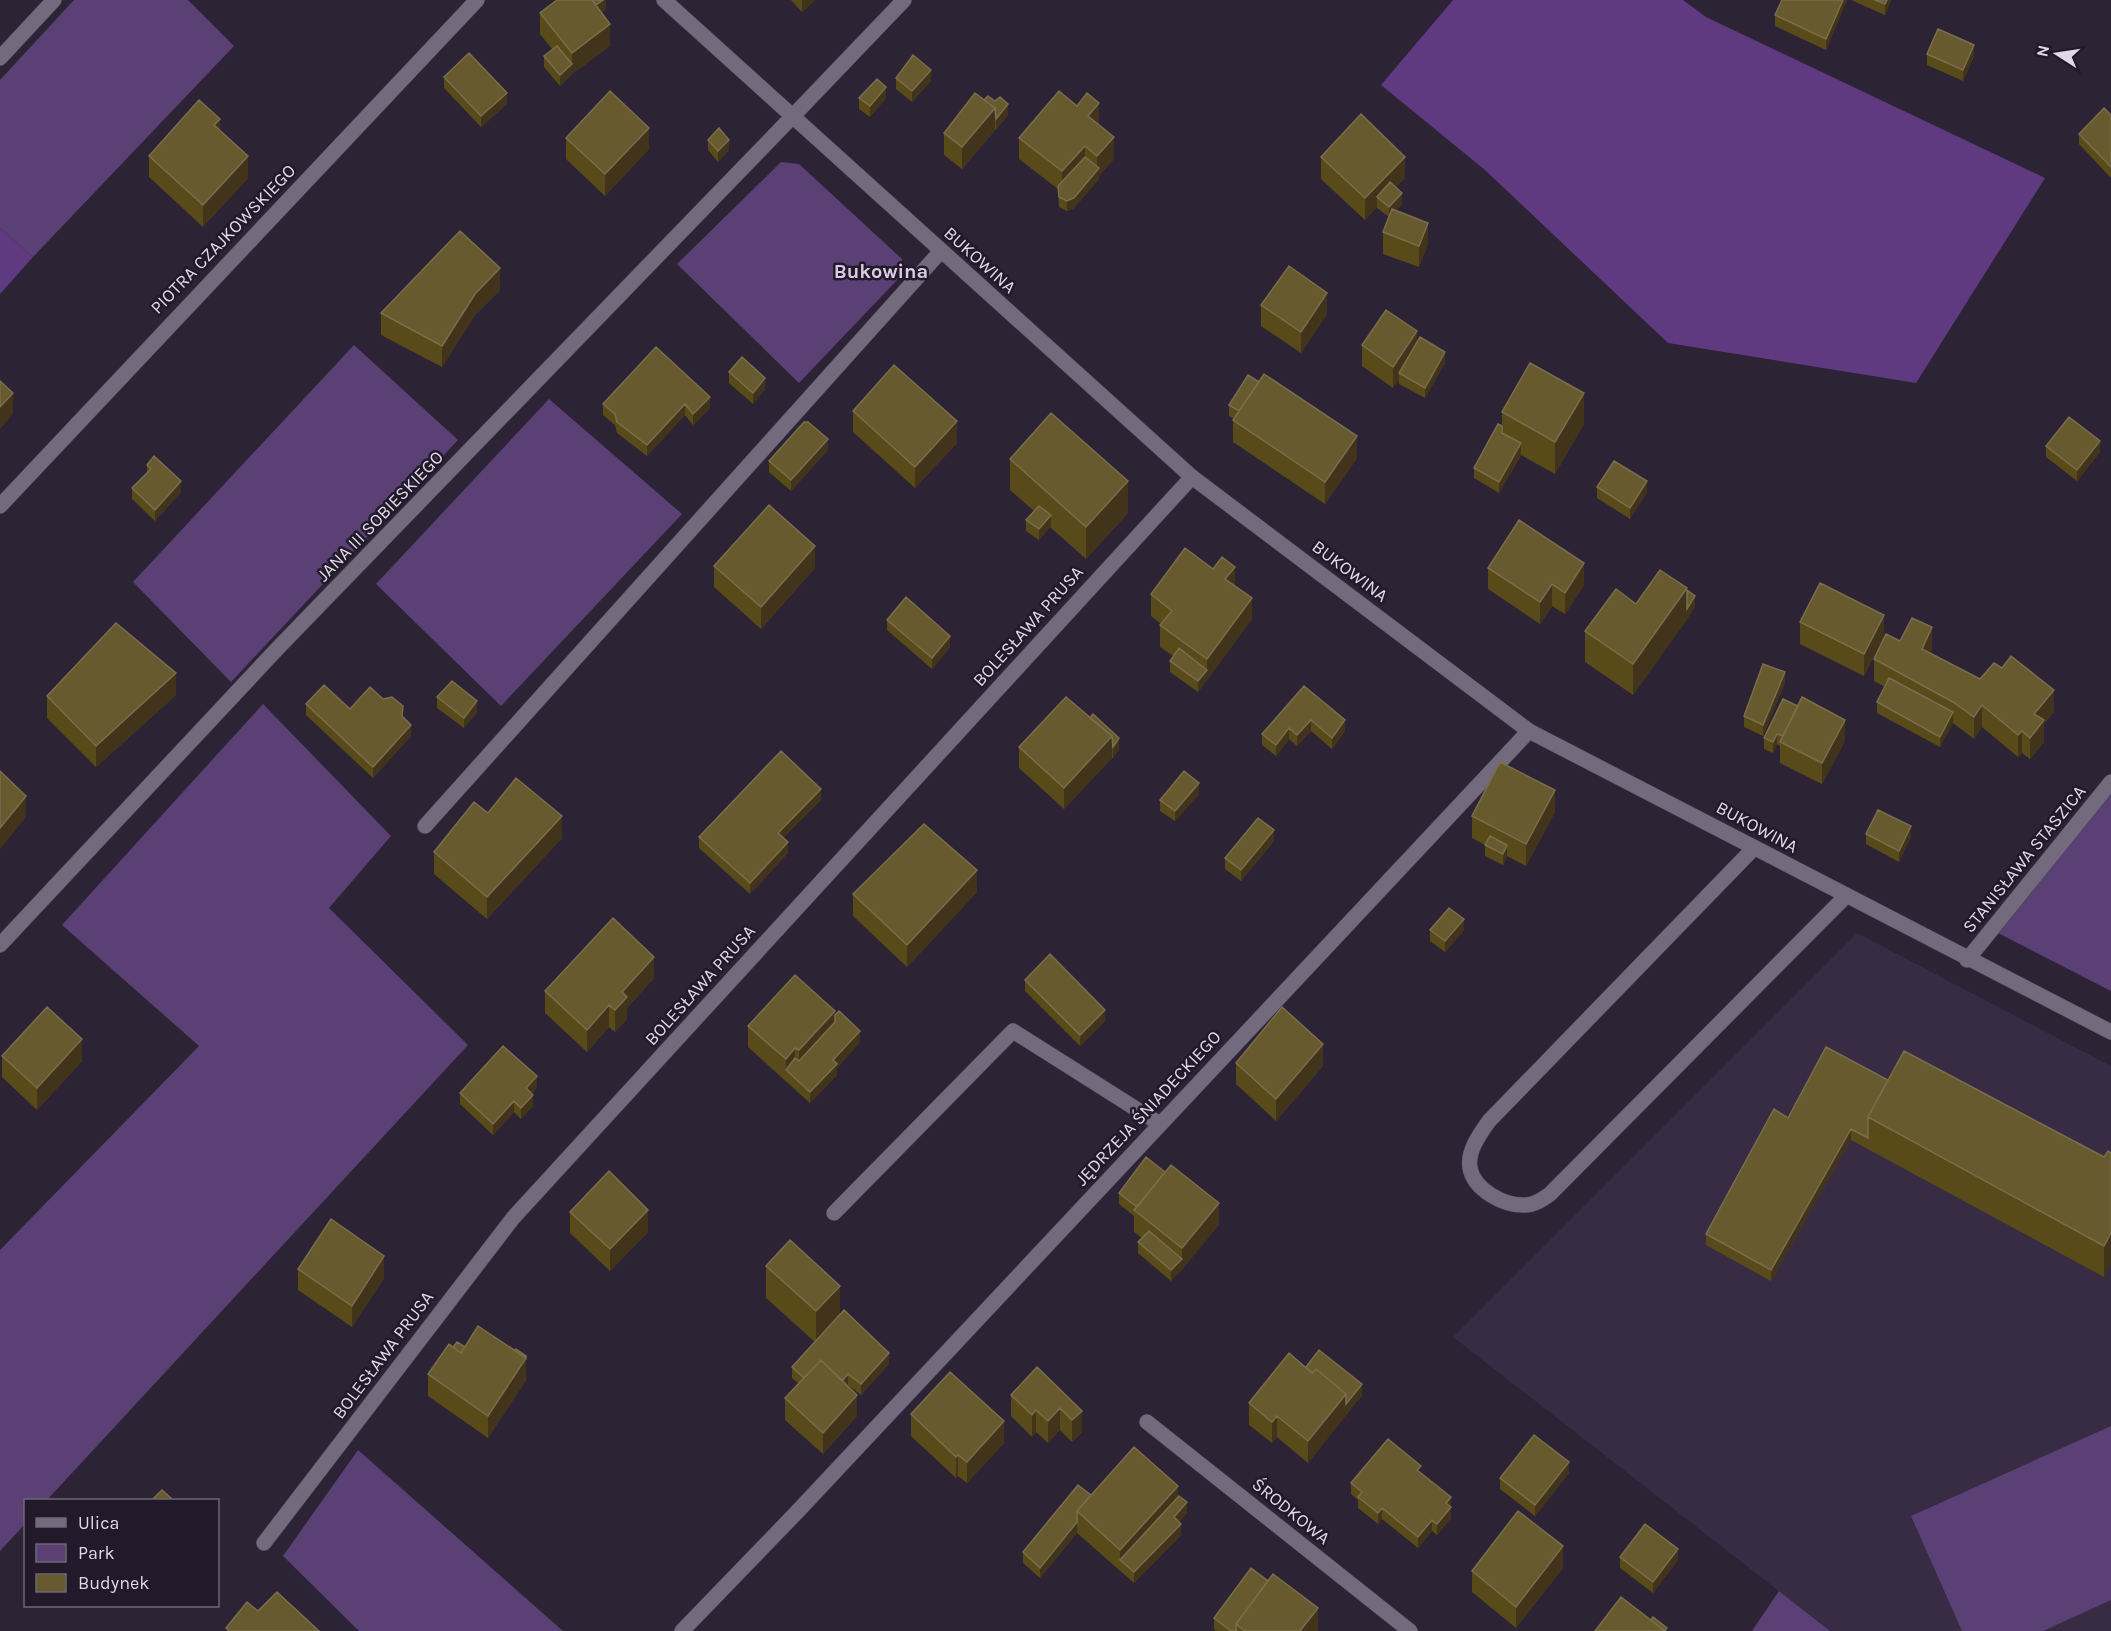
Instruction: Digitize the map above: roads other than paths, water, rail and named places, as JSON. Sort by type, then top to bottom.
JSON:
[{"type":"street","points":[[0,58],[54,0]]},
{"type":"street","name":"PIOTRA CZAJKOWSKIEGO","points":[[0,506],[477,0]]},
{"type":"street","name":"BUKOWINA","points":[[664,0],[1192,477],[1529,731],[1967,960],[2111,1032]]},
{"type":"street","name":"JANA III SOBIESKIEGO","points":[[0,945],[286,641],[904,0]]},
{"type":"street","points":[[425,826],[941,251]]},
{"type":"street","name":"BOLESŁAWA PRUSA","points":[[264,1543],[513,1218],[1192,477]]},
{"type":"street","name":"JĘDRZEJA ŚNIADECKIEGO","points":[[682,1631],[797,1512],[1529,731]]},
{"type":"street","name":"STANISŁAWA STASZICA","points":[[1967,960],[2111,782]]},
{"type":"street","points":[[1754,848],[1489,1121],[1475,1141],[1470,1167],[1474,1180],[1489,1195],[1525,1205],[1539,1202],[1550,1194],[1846,896]]},
{"type":"street","points":[[834,1213],[1013,1031],[1160,1124]]},
{"type":"street","name":"ŚRODKOWA","points":[[1147,1422],[1410,1631]]},
{"type":"district","name":"Bukowina","points":[[881,271]]}]
